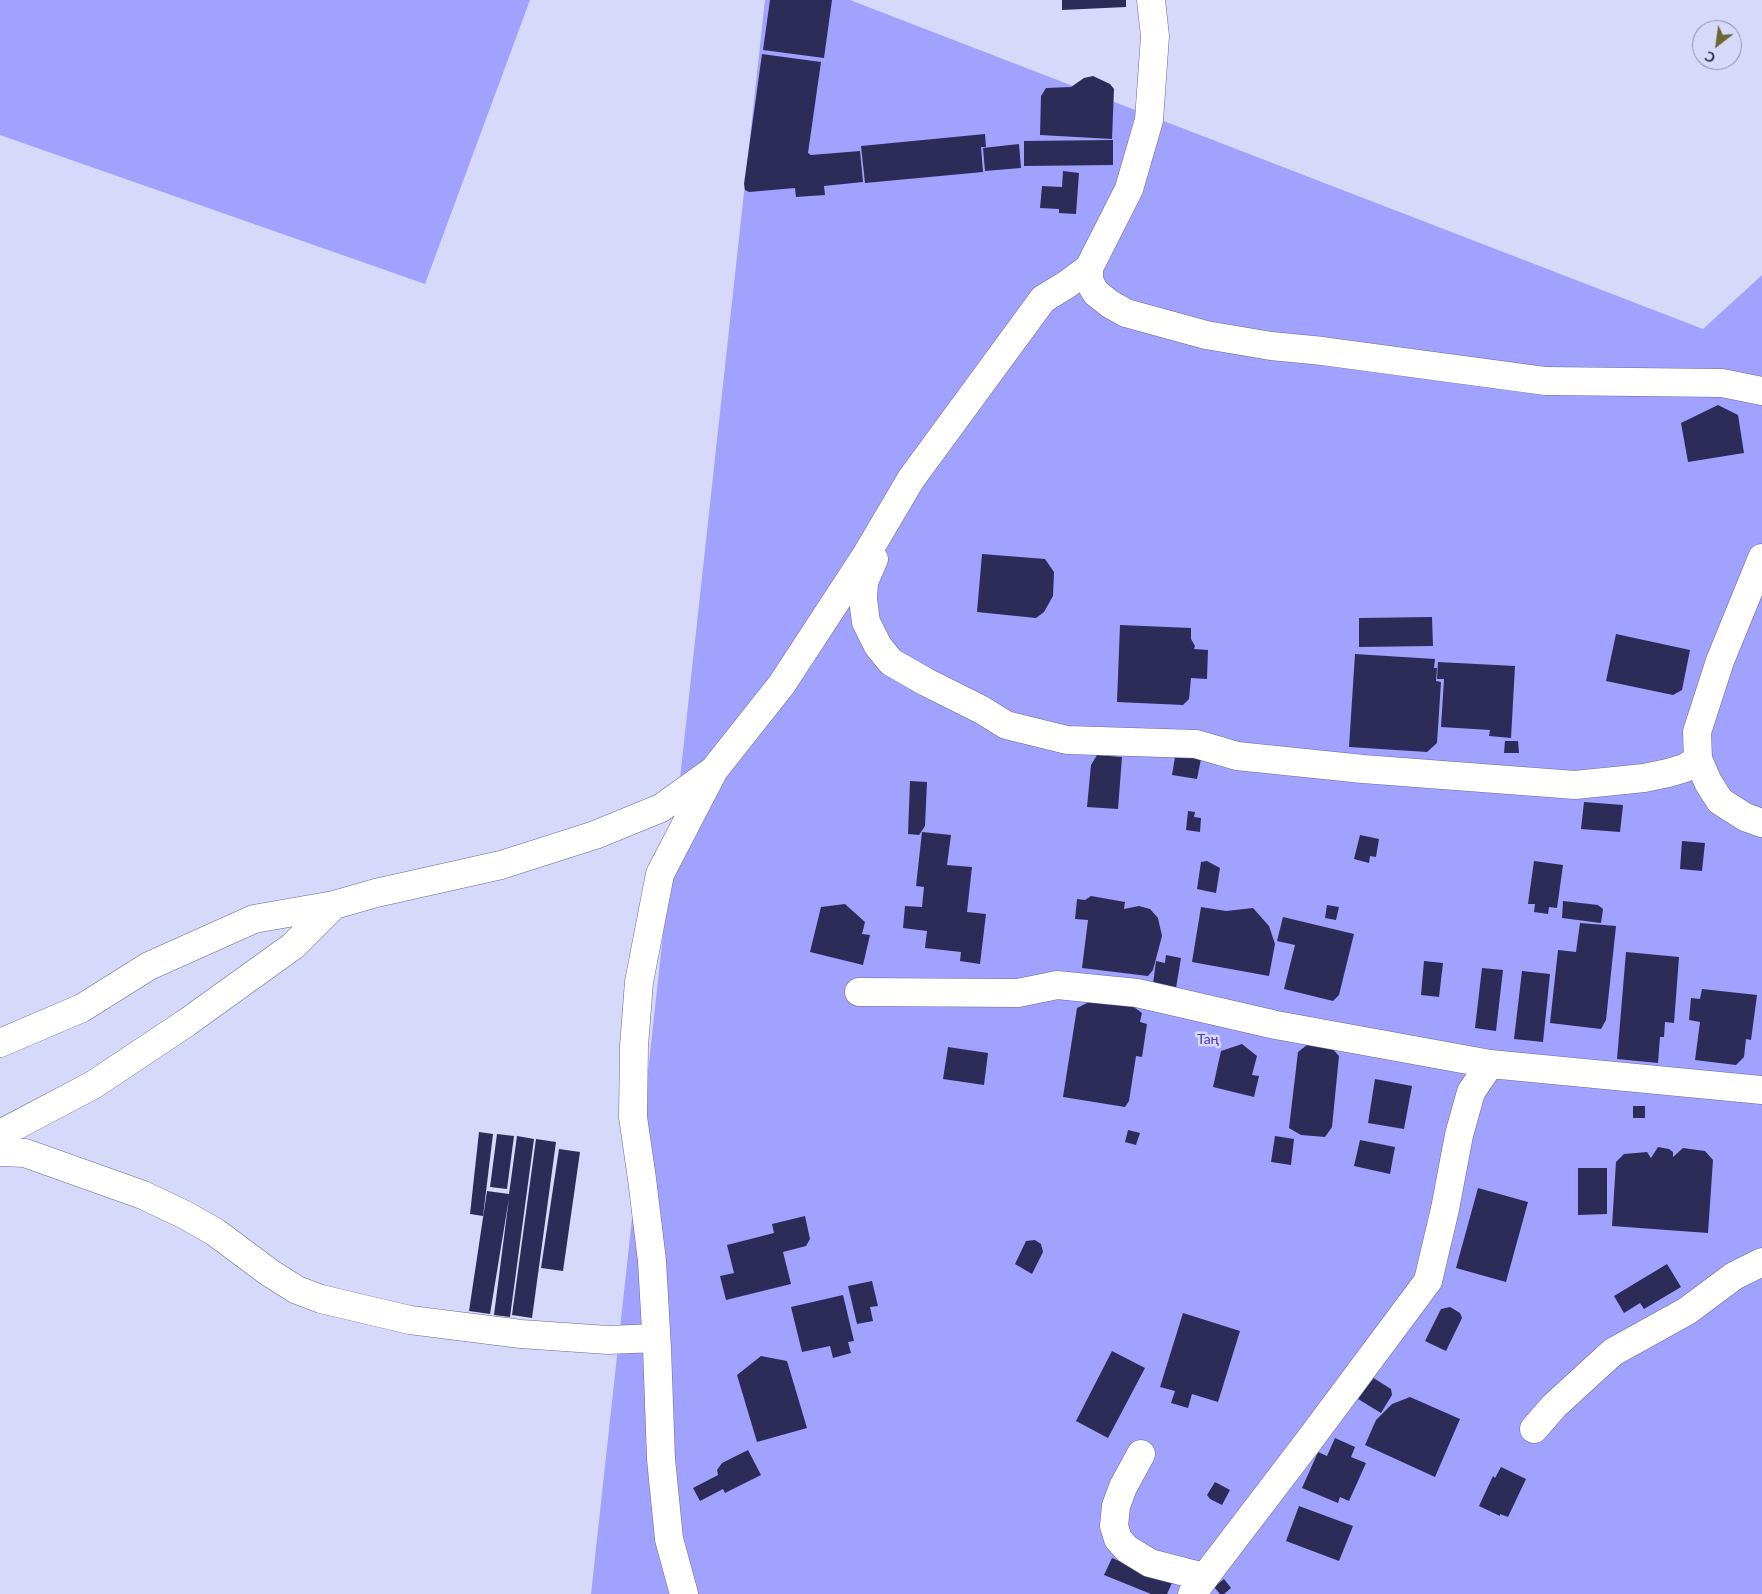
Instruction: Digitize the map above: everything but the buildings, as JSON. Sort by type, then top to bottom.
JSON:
[{"type":"street","points":[[1151,0],[1155,36]]},
{"type":"street","points":[[684,1594],[668,1530],[661,1459],[652,1261],[633,1117],[634,1046],[639,982],[660,874],[714,770],[782,684],[881,530],[911,479],[1043,299],[1089,268],[1129,189],[1149,120],[1155,36],[1162,0]]},
{"type":"street","points":[[1089,268],[1089,281],[1096,293],[1110,304],[1126,313],[1206,335],[1272,346],[1323,351],[1546,381],[1722,382],[1762,391]]},
{"type":"street","points":[[881,530],[883,539],[864,582],[862,599],[866,622],[878,646],[891,662],[1006,724],[1066,740],[1196,744],[1237,756],[1363,769],[1575,785],[1644,778],[1668,773],[1685,768],[1698,759]]},
{"type":"street","points":[[1762,558],[1720,661],[1697,732],[1698,759],[1708,782],[1720,801],[1745,816],[1762,823]]},
{"type":"street","points":[[0,1043],[82,1008],[148,966],[254,919],[334,905],[376,892],[501,865],[595,835],[661,808],[714,770]]},
{"type":"street","points":[[0,1134],[93,1084],[186,1023],[293,946],[334,905]]},
{"type":"street","points":[[860,992],[1018,993],[1057,986],[1137,993],[1276,1025],[1490,1064],[1762,1090]]},
{"type":"street","points":[[1141,1454],[1123,1486],[1116,1506],[1114,1526],[1118,1539],[1127,1549],[1198,1586],[1428,1281],[1468,1101],[1471,1092],[1490,1064]]},
{"type":"street","points":[[0,1152],[25,1153],[151,1199],[186,1215],[215,1232],[296,1290],[321,1300],[410,1320],[521,1334],[608,1340],[656,1338]]},
{"type":"street","points":[[1534,1429],[1554,1406],[1613,1352],[1687,1311],[1734,1276],[1762,1262]]},
{"type":"green space","points":[[0,0],[530,0],[425,284],[0,135]]},
{"type":"green space","name":"Таң","points":[[765,0],[850,0],[1703,329],[1762,275],[1762,1594],[591,1594]]}]
